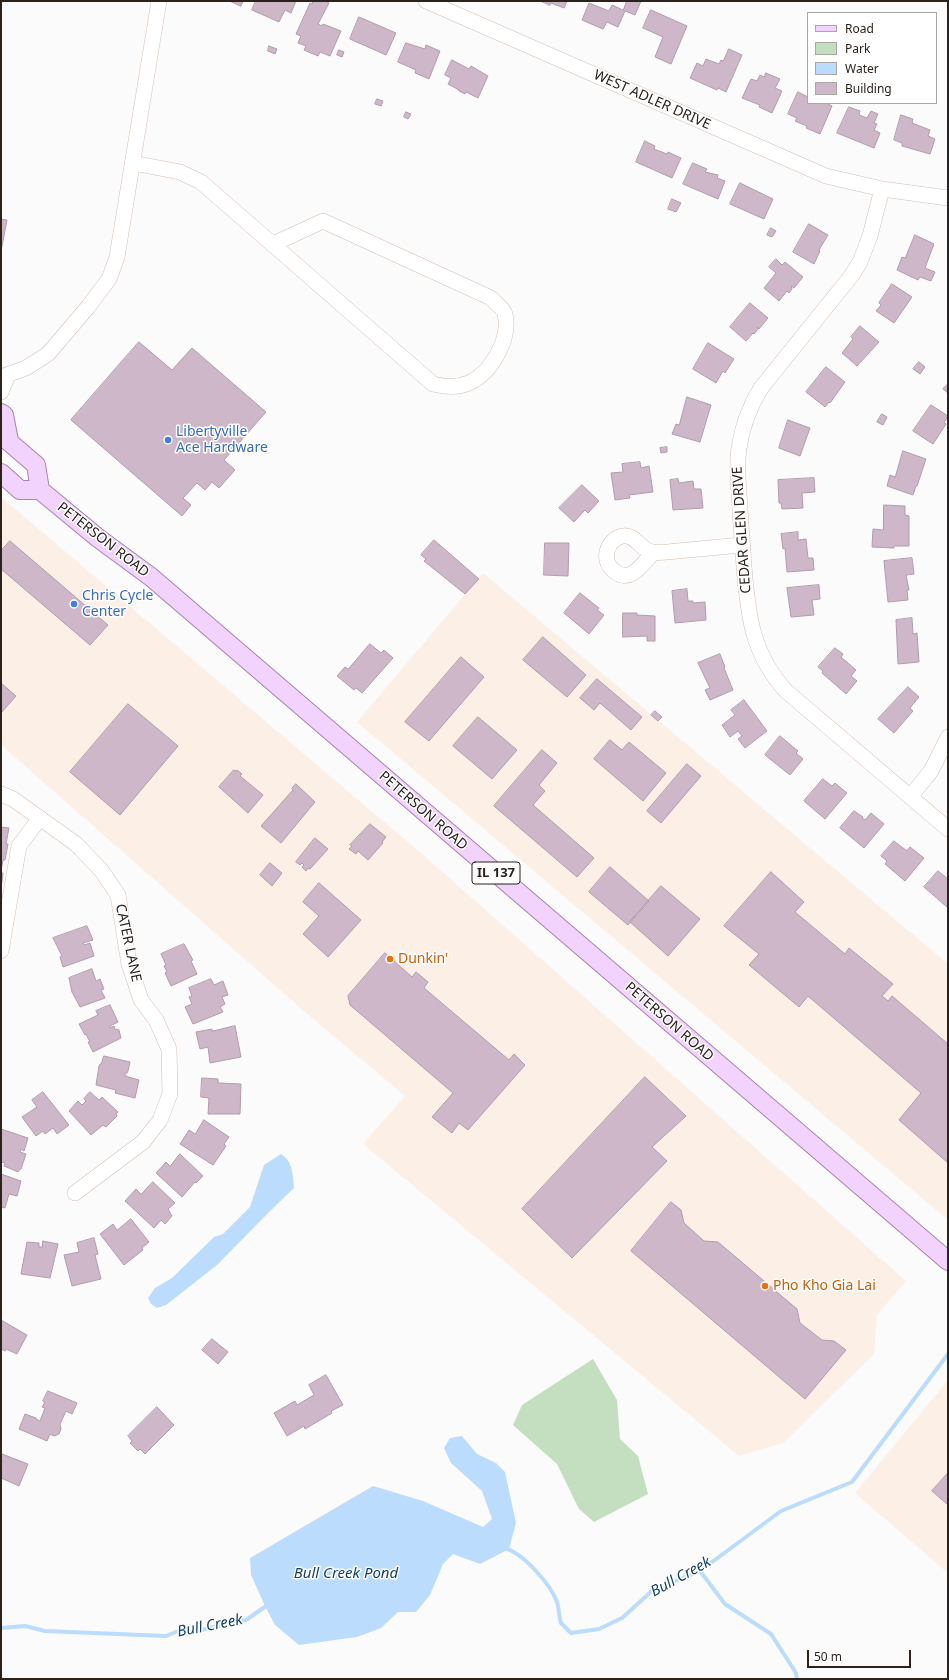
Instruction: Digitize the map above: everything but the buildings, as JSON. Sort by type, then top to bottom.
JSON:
[{"type":"main road","points":[[1,413],[4,415],[5,438],[36,465],[40,490],[20,490],[1,473]]},
{"type":"main road","name":"PETERSON ROAD","points":[[40,490],[98,538],[151,577],[948,1261]]},
{"type":"street","points":[[1,392],[4,376],[26,368],[48,354],[88,307],[109,279],[117,257],[160,1]]},
{"type":"street","name":"WEST ADLER DRIVE","points":[[426,1],[826,176],[882,189],[948,198]]},
{"type":"street","points":[[133,163],[180,172],[201,182],[433,384],[448,388],[468,383],[481,374],[501,349],[506,330],[505,313],[491,298],[323,221],[273,244]]},
{"type":"street","name":"CEDAR GLEN DRIVE","points":[[882,189],[870,236],[856,269],[844,287],[766,381],[751,407],[738,450],[741,546],[748,611],[753,632],[761,654],[773,676],[786,691],[948,829]]},
{"type":"street","points":[[654,552],[741,546]]},
{"type":"street","points":[[910,797],[931,771],[948,737]]},
{"type":"street","name":"CATER LANE","points":[[1,794],[13,799],[76,844],[101,870],[118,895],[129,964],[141,1000],[156,1020],[169,1049],[170,1094],[160,1120],[143,1142],[75,1193]]},
{"type":"street","points":[[1,951],[19,846],[40,818]]},
{"type":"shaded area","points":[[1,497],[429,860],[906,1281],[877,1315],[874,1354],[783,1443],[739,1456],[363,1144],[405,1096],[305,1012],[1,745]]},
{"type":"shaded area","points":[[483,573],[948,964],[948,1220],[357,722]]},
{"type":"shaded area","points":[[948,1380],[948,1573],[855,1493]]},
{"type":"green space","points":[[593,1359],[617,1400],[620,1439],[638,1456],[648,1494],[594,1522],[579,1509],[557,1464],[513,1425],[522,1405]]},
{"type":"water","points":[[281,1154],[290,1165],[293,1174],[294,1188],[217,1265],[166,1305],[157,1308],[151,1304],[148,1298],[155,1288],[172,1278],[214,1237],[223,1234],[250,1207],[264,1165]]},
{"type":"water","name":"Bull Creek Pond","points":[[462,1436],[477,1454],[496,1463],[505,1472],[516,1523],[509,1549],[480,1564],[453,1554],[443,1564],[430,1595],[416,1612],[398,1612],[381,1628],[357,1637],[299,1645],[275,1625],[251,1575],[250,1558],[373,1486],[423,1501],[483,1527],[492,1519],[482,1491],[451,1463],[444,1448],[450,1438]]},
{"type":"waterway","name":"Bull Creek","points":[[503,1548],[511,1550],[519,1555],[542,1578],[557,1602],[561,1623],[571,1633],[599,1629],[622,1618],[653,1590],[700,1571],[781,1511],[852,1482],[948,1354]]},
{"type":"waterway","points":[[700,1571],[725,1604],[771,1634],[796,1673],[797,1679]]},
{"type":"waterway","name":"Bull Creek","points":[[1,1628],[25,1626],[45,1631],[166,1636],[178,1631],[183,1634],[246,1620],[269,1604]]},
{"type":"place","name":"Libertyville Ace Hardware","points":[[168,440]]},
{"type":"place","name":"Chris Cycle Center","points":[[74,604]]},
{"type":"place","name":"Dunkin'","points":[[390,959]]},
{"type":"place","name":"Pho Kho Gia Lai","points":[[765,1286]]}]
